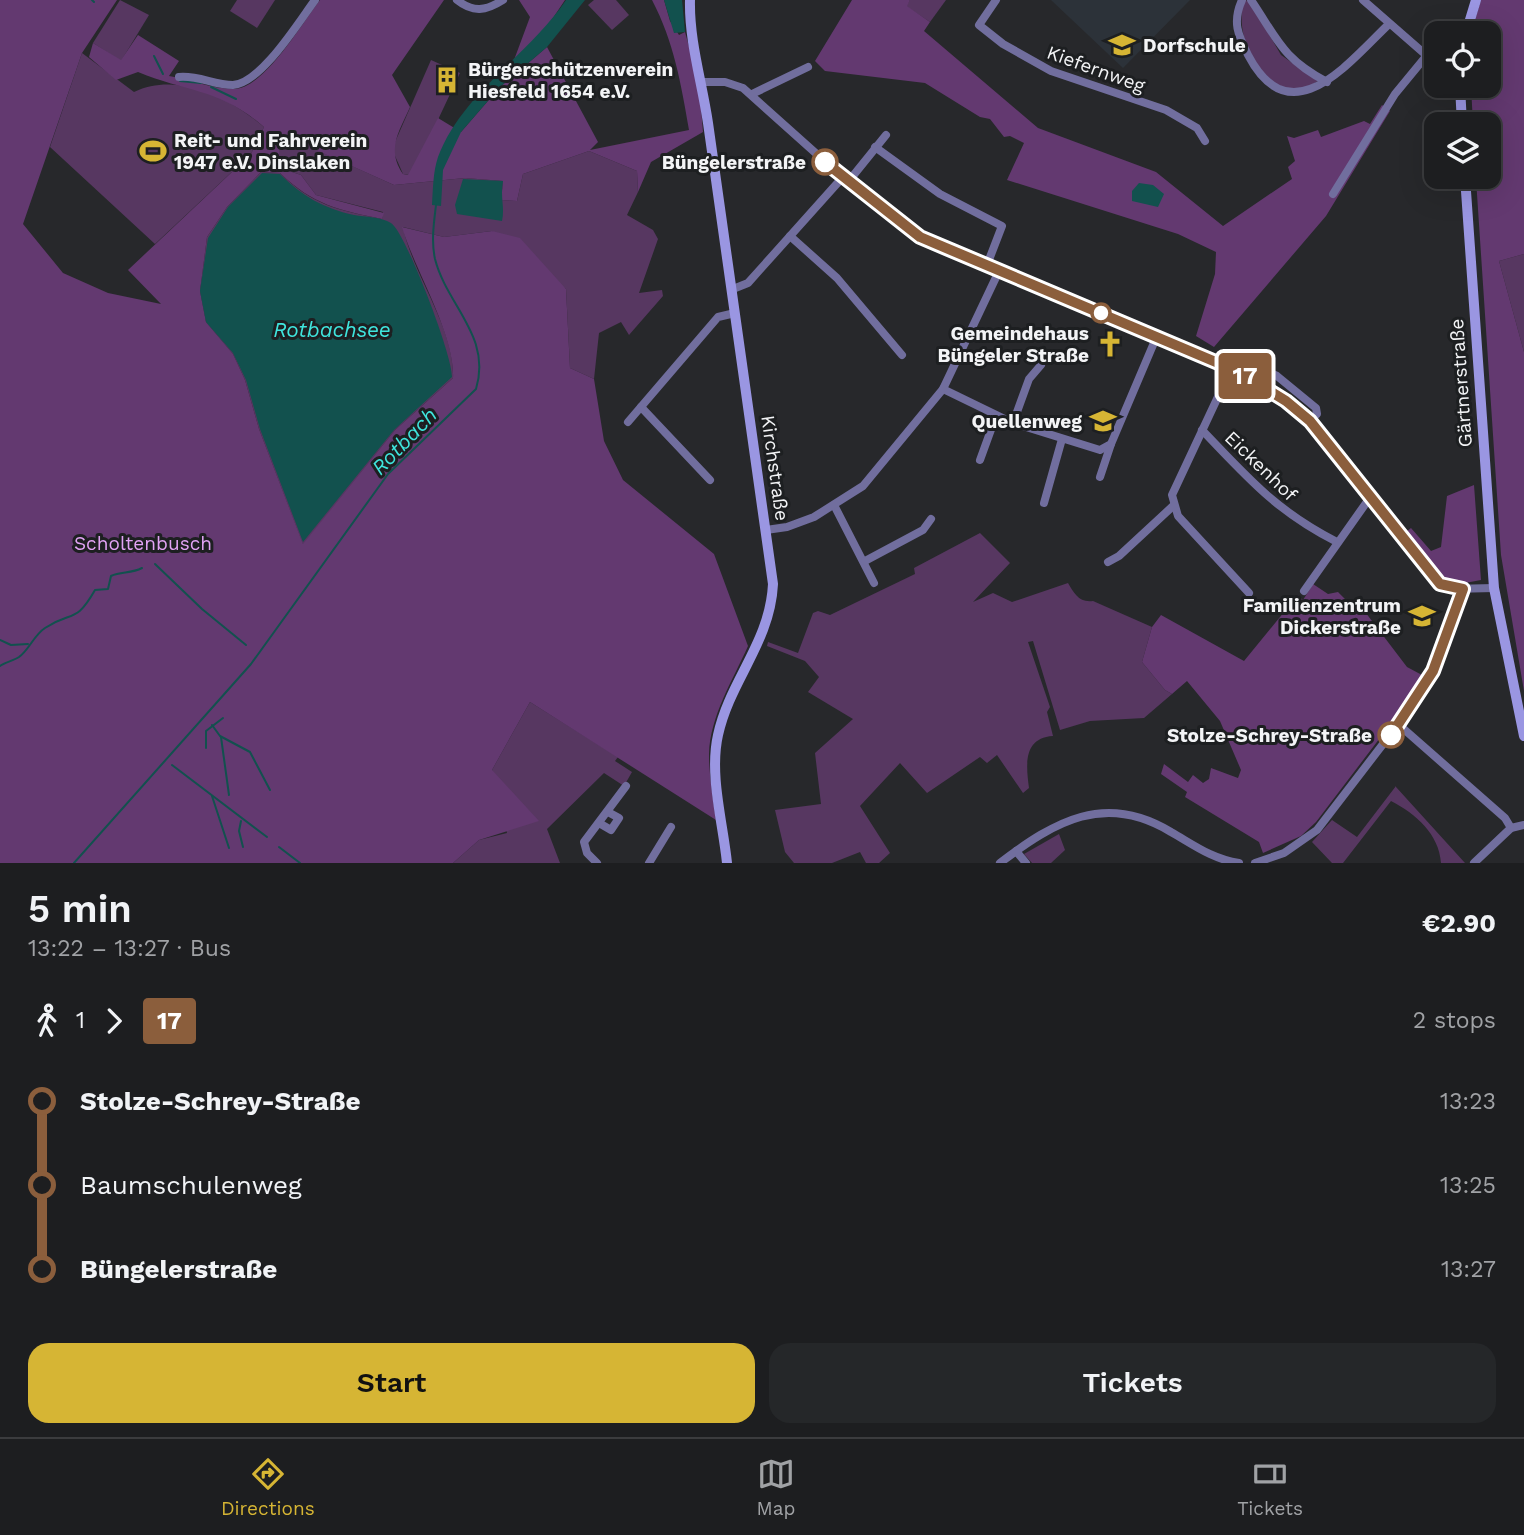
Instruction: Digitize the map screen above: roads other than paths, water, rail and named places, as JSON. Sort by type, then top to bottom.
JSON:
[{"type":"street","points":[[179,77],[196,77],[231,85],[247,82],[257,75],[315,0]]},
{"type":"street","points":[[457,0],[466,7],[479,10],[503,0]]},
{"type":"street","name":"Kirchstraße","points":[[691,0],[692,40],[700,68],[733,289],[773,584],[767,625],[721,724],[717,744],[717,774],[727,863]]},
{"type":"street","name":"Kiefernweg","points":[[996,0],[980,21],[981,28],[1026,59],[1077,83],[1166,110],[1196,128],[1205,141]]},
{"type":"street","points":[[1242,0],[1236,13],[1236,27],[1257,72],[1271,86],[1300,93],[1317,89],[1327,82],[1389,24]]},
{"type":"street","points":[[1251,0],[1277,43],[1291,59],[1327,82]]},
{"type":"street","points":[[1363,0],[1424,53]]},
{"type":"street","points":[[1470,21],[1476,0]]},
{"type":"street","points":[[1333,194],[1395,94],[1424,58]]},
{"type":"street","points":[[752,94],[808,67]]},
{"type":"street","points":[[702,82],[734,83],[752,94],[845,180],[920,237],[1227,368],[1286,401],[1310,421],[1440,584],[1463,589],[1494,588]]},
{"type":"street","points":[[733,289],[748,283],[886,135]]},
{"type":"street","points":[[875,147],[940,194],[1002,226],[987,265]]},
{"type":"street","name":"Gärtnerstraße","points":[[1466,189],[1494,588],[1524,736]]},
{"type":"street","points":[[790,236],[837,278],[902,355]]},
{"type":"street","points":[[766,530],[796,524],[834,505],[863,486],[943,389],[999,271]]},
{"type":"street","points":[[628,422],[718,317],[735,313]]},
{"type":"street","points":[[1100,477],[1111,444],[1156,338]]},
{"type":"street","points":[[1227,368],[1236,356],[1277,376],[1316,408],[1317,414],[1310,421]]},
{"type":"street","points":[[1013,423],[1028,379],[1041,365]]},
{"type":"street","name":"Eickenhof","points":[[1173,506],[1174,485],[1202,430],[1227,368]]},
{"type":"street","points":[[943,389],[1013,423],[1100,450],[1111,444]]},
{"type":"street","points":[[640,407],[710,480]]},
{"type":"street","points":[[980,460],[996,416]]},
{"type":"street","name":"Eickenhof","points":[[1202,430],[1255,488],[1279,508],[1337,542]]},
{"type":"street","points":[[1044,503],[1062,439]]},
{"type":"street","points":[[1304,591],[1371,496]]},
{"type":"street","points":[[834,505],[874,583]]},
{"type":"street","points":[[1108,562],[1119,556],[1173,506],[1178,516],[1249,593]]},
{"type":"street","points":[[865,561],[923,530],[931,519]]},
{"type":"street","points":[[1255,863],[1284,853],[1317,830],[1398,724],[1433,671],[1463,589]]},
{"type":"street","points":[[1398,724],[1505,818],[1511,828]]},
{"type":"street","points":[[597,863],[587,853],[584,842],[626,786]]},
{"type":"street","points":[[599,823],[611,830],[619,818],[608,812]]},
{"type":"street","points":[[1000,863],[1074,818],[1124,812],[1160,825],[1211,857],[1239,863]]},
{"type":"street","points":[[1475,863],[1511,828],[1524,825]]},
{"type":"street","points":[[649,863],[671,827]]},
{"type":"street","points":[[1016,851],[1026,863]]},
{"type":"water","points":[[566,0],[585,0],[547,47],[500,87],[461,132],[443,170],[441,206],[432,205],[436,163],[449,134],[479,94],[534,39]]},
{"type":"water","points":[[664,0],[682,0],[685,32],[674,33]]},
{"type":"water","name":"Rotbachsee","points":[[262,173],[280,174],[296,189],[332,209],[391,223],[407,247],[427,295],[445,345],[452,377],[394,430],[303,542],[260,429],[246,380],[233,353],[206,322],[200,291],[208,238],[228,207]]},
{"type":"water","points":[[463,179],[503,181],[502,221],[457,214],[455,205]]},
{"type":"water","points":[[1139,183],[1153,185],[1164,194],[1158,207],[1132,201],[1132,191]]},
{"type":"waterway","points":[[154,56],[163,74]]},
{"type":"waterway","points":[[180,81],[201,83]]},
{"type":"waterway","points":[[211,87],[236,99]]},
{"type":"waterway","name":"Rotbach","points":[[74,863],[251,664],[388,474],[476,389],[479,370],[473,337],[435,259],[433,238],[436,205]]},
{"type":"waterway","points":[[155,564],[202,609],[246,645]]},
{"type":"waterway","points":[[0,666],[23,654],[45,628],[78,613],[95,590],[108,589],[111,576],[142,568]]},
{"type":"waterway","points":[[0,640],[11,645],[28,644]]},
{"type":"waterway","points":[[206,748],[206,731],[223,718]]},
{"type":"waterway","points":[[212,725],[220,736],[250,752],[270,790]]},
{"type":"waterway","points":[[221,737],[229,795]]},
{"type":"waterway","points":[[172,765],[267,837]]},
{"type":"waterway","points":[[212,796],[229,848]]},
{"type":"waterway","points":[[241,821],[239,831],[243,847]]},
{"type":"waterway","points":[[279,847],[300,863]]},
{"type":"place","name":"Dorfschule","points":[[1122,45]]},
{"type":"place","name":"Bürgerschützenverein Hiesfeld 1654 e.V.","points":[[447,80]]},
{"type":"place","name":"Reit- und Fahrverein 1947 e.V. Dinslaken","points":[[153,151]]},
{"type":"place","name":"Büngelerstraße","points":[[825,162]]},
{"type":"place","name":"Gemeindehaus Büngeler Straße","points":[[1110,344]]},
{"type":"place","name":"Quellenweg","points":[[1103,421]]},
{"type":"place","name":"Familienzentrum Dickerstraße","points":[[1422,616]]},
{"type":"place","name":"Stolze-Schrey-Straße","points":[[1391,735]]},
{"type":"park label","name":"Scholtenbusch","points":[[143,543]]}]
